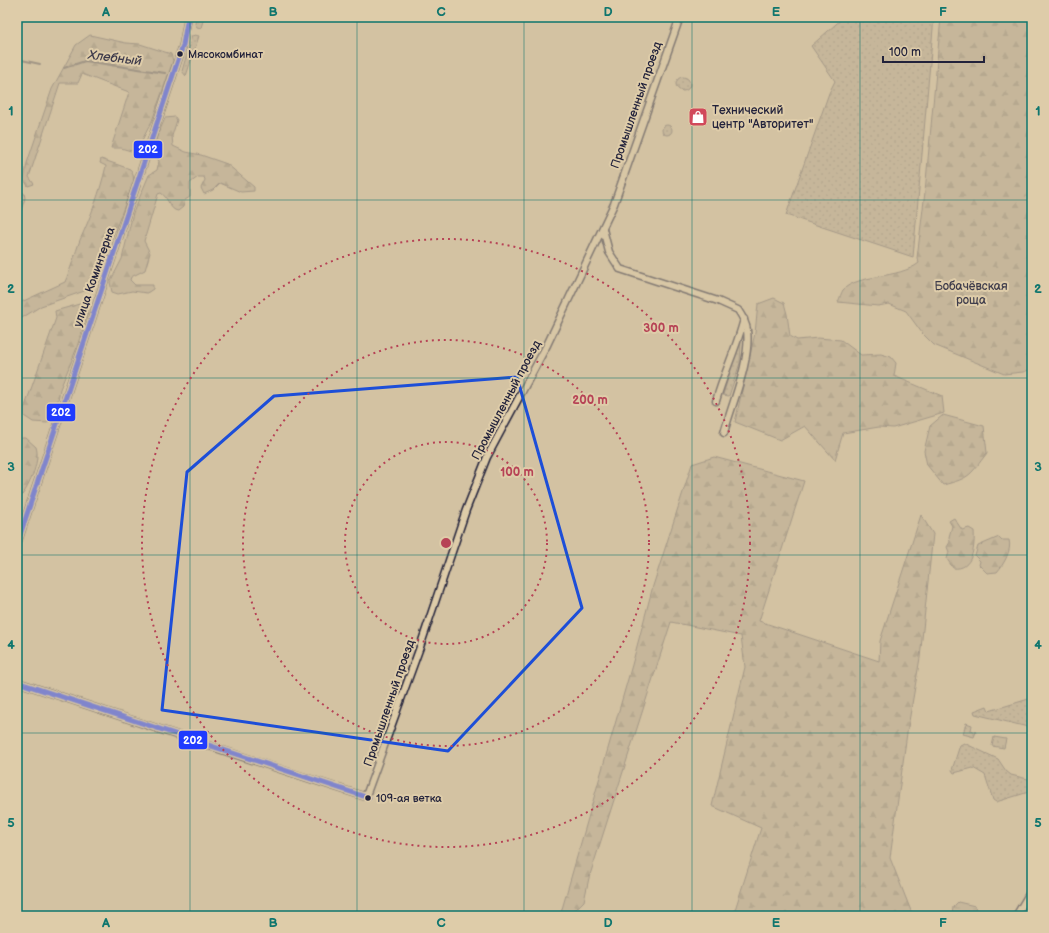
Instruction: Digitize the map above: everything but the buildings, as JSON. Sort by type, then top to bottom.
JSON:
[{"type":"street","name":"улица Коминтерна","points":[[17,544],[184,45],[188,17]]},
{"type":"street","name":"Промышленный проезд","points":[[17,682],[145,723],[230,754],[363,796],[370,788],[466,510],[487,457],[530,379],[603,229],[616,198],[680,17]]},
{"type":"street","points":[[603,229],[609,252],[620,269],[718,301],[738,310],[744,319],[748,339],[743,367],[724,433]]},
{"type":"street","points":[[716,401],[733,350],[740,336],[744,319]]},
{"type":"street","points":[[1016,916],[1032,890]]},
{"type":"highlighted area","points":[[517,377],[582,608],[448,751],[162,710],[187,472],[274,396]]},
{"type":"green space","points":[[196,17],[204,17],[201,28],[197,27],[195,24]]},
{"type":"green space","points":[[844,17],[934,17],[913,257],[786,215],[829,93],[835,81],[811,46]]},
{"type":"green space","name":"Бобачёвская роща","points":[[941,17],[1032,17],[1032,369],[1023,372],[1004,374],[934,345],[922,333],[906,311],[889,304],[878,306],[838,302],[843,290],[849,285],[858,281],[901,272],[919,263],[917,258],[925,192]]},
{"type":"green space","points":[[90,35],[126,43],[140,44],[171,54],[173,61],[152,121],[139,146],[131,151],[121,148],[111,148],[129,92],[82,74],[78,83],[60,83],[29,177],[34,184],[28,186],[24,180],[27,163],[52,89],[76,45]]},
{"type":"green space","points":[[192,36],[199,36],[186,76],[182,71]]},
{"type":"green space","points":[[680,77],[686,77],[690,81],[690,87],[686,91],[680,91],[676,87],[676,81]]},
{"type":"green space","points":[[175,117],[177,120],[172,136],[173,146],[186,152],[201,155],[227,164],[254,187],[254,191],[241,192],[220,183],[213,190],[204,194],[201,188],[205,180],[204,177],[198,177],[190,183],[190,197],[185,200],[183,207],[178,211],[173,208],[164,195],[161,193],[158,194],[144,241],[150,253],[145,270],[131,277],[130,280],[135,285],[153,285],[153,289],[147,293],[132,291],[118,294],[112,292],[110,282],[122,259],[133,213],[149,175],[157,170],[159,161],[155,151],[156,140],[165,118]]},
{"type":"green space","points":[[665,125],[669,125],[671,126],[671,134],[665,135],[662,132],[662,128]]},
{"type":"green space","points":[[101,159],[130,169],[134,181],[93,288],[41,306],[17,321],[17,304],[65,282],[101,185],[106,166],[100,163]]},
{"type":"green space","points":[[20,191],[24,193],[25,198],[17,223],[17,200]]},
{"type":"green space","points":[[774,298],[784,303],[790,336],[797,340],[818,338],[841,340],[861,355],[881,354],[891,357],[896,363],[894,376],[942,396],[944,413],[893,428],[879,427],[843,433],[835,460],[805,426],[780,440],[735,422],[755,333],[758,304]]},
{"type":"green space","points":[[83,303],[88,312],[76,350],[60,389],[57,406],[52,420],[47,423],[33,422],[24,416],[24,409],[56,318],[55,311]]},
{"type":"green space","points":[[741,342],[740,363],[729,396],[723,395],[735,355]]},
{"type":"green space","points":[[943,415],[984,426],[987,453],[973,471],[965,478],[943,485],[927,465],[924,451],[930,426]]},
{"type":"green space","points":[[26,438],[36,447],[37,460],[29,483],[17,501],[17,439]]},
{"type":"green space","points":[[714,457],[804,481],[759,621],[879,661],[880,641],[921,515],[933,534],[920,658],[907,733],[890,858],[913,916],[733,916],[761,828],[712,806],[745,667],[741,636],[671,622],[589,878],[584,901],[569,916],[560,916],[632,665],[653,586],[692,464]]},
{"type":"green space","points":[[954,518],[962,530],[969,528],[974,531],[974,544],[969,562],[960,568],[953,568],[947,559],[949,552],[947,547],[950,542],[949,537],[952,526],[949,521]]},
{"type":"green space","points":[[999,537],[1002,540],[1009,540],[1010,544],[1005,561],[997,572],[987,573],[979,565],[980,561],[975,556],[978,546]]},
{"type":"green space","points":[[1032,698],[1032,728],[975,714],[974,711],[987,706],[989,711]]},
{"type":"green space","points":[[966,723],[972,725],[971,730],[976,732],[974,737],[963,734]]},
{"type":"green space","points":[[994,737],[1006,739],[1004,748],[992,746]]},
{"type":"green space","points":[[964,743],[998,759],[1006,771],[1011,775],[1032,780],[1032,791],[996,802],[993,800],[985,775],[973,768],[954,773],[952,770],[960,745]]},
{"type":"green space","points":[[958,902],[975,906],[979,916],[952,916],[953,907]]},
{"type":"waterway","points":[[17,36],[23,17]]},
{"type":"waterway","name":"Хлебный","points":[[17,59],[40,64]]},
{"type":"waterway","name":"Хлебный","points":[[64,68],[85,61],[165,73]]},
{"type":"transit line","name":"202","points":[[17,544],[183,45],[188,17]]},
{"type":"transit line","name":"202","points":[[17,682],[369,798]]},
{"type":"place","name":"Мясокомбинат","points":[[180,54]]},
{"type":"place","name":"Технический центр \"Авторитет\"","points":[[698,117]]},
{"type":"place","name":"109-ая ветка","points":[[368,798]]}]
